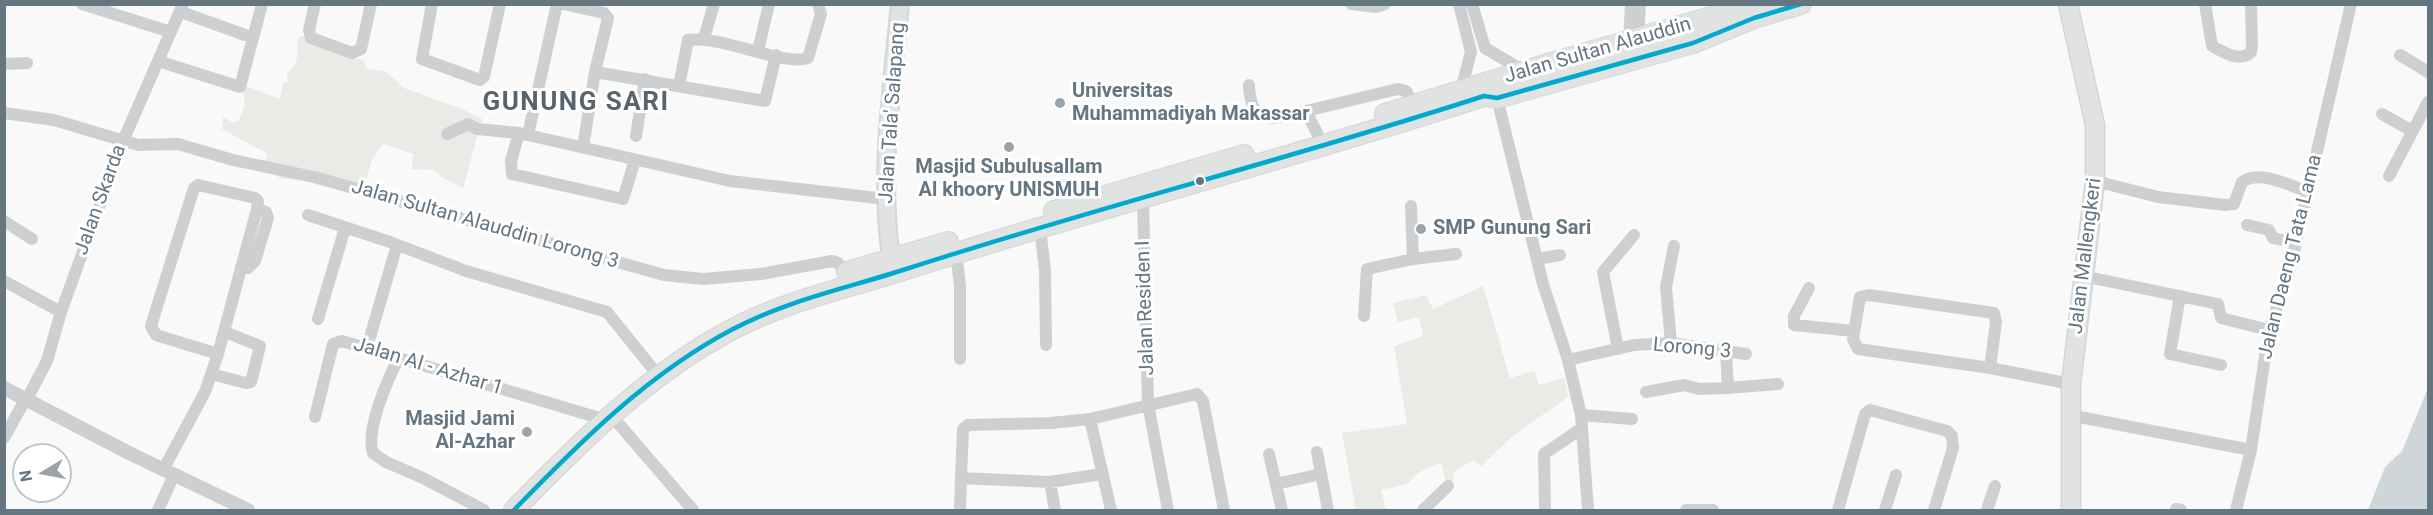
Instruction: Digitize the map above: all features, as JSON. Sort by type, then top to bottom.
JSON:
[{"type":"highway","name":"Jalan Sultan Alauddin","points":[[514,510],[604,416],[696,350],[789,299],[1040,228],[1143,205],[1217,169],[1524,70],[1754,10],[1801,4]]},
{"type":"highway","name":"Jalan Sultan Alauddin","points":[[499,510],[653,369],[721,325],[789,299],[846,273],[891,257],[1484,96],[1497,98],[1693,43],[1754,10]]},
{"type":"main road","name":"Jalan Tala' Salapang","points":[[891,257],[886,199],[888,123],[900,4]]},
{"type":"main road","name":"Jalan Mallengkeri","points":[[2068,4],[2095,125],[2095,181],[2069,415],[2071,510]]},
{"type":"street","points":[[82,4],[171,32]]},
{"type":"street","points":[[158,61],[240,87],[262,4]]},
{"type":"street","points":[[315,4],[309,30],[311,38],[352,53],[360,49],[370,4]]},
{"type":"street","points":[[432,4],[421,56],[423,61],[480,80],[484,77],[500,4]]},
{"type":"street","points":[[557,4],[524,134],[511,161],[512,174],[624,199],[635,160]]},
{"type":"street","points":[[563,4],[607,15],[595,72],[584,147]]},
{"type":"street","points":[[704,38],[714,4]]},
{"type":"street","points":[[758,51],[769,4]]},
{"type":"street","points":[[679,86],[686,42],[704,38],[776,55],[803,60],[808,58],[821,14],[818,4]]},
{"type":"street","points":[[1351,4],[1376,8],[1385,4]]},
{"type":"street","points":[[1459,4],[1471,52],[1461,90]]},
{"type":"street","points":[[1472,4],[1485,48],[1524,70]]},
{"type":"street","points":[[1631,4],[1634,40]]},
{"type":"street","points":[[1634,40],[1640,4]]},
{"type":"street","points":[[2205,4],[2212,46],[2237,57],[2244,57],[2251,52],[2252,46],[2250,4]]},
{"type":"street","name":"Jalan Daeng Tata Lama","points":[[2236,510],[2251,450],[2269,330],[2309,192],[2351,4]]},
{"type":"street","points":[[182,8],[245,34]]},
{"type":"street","name":"Jalan Skarda","points":[[4,438],[47,361],[61,312],[123,141],[182,8]]},
{"type":"street","points":[[1471,52],[1485,48]]},
{"type":"street","points":[[595,72],[765,101],[776,55]]},
{"type":"street","points":[[2400,55],[2428,72]]},
{"type":"street","points":[[4,64],[27,63]]},
{"type":"street","points":[[636,136],[645,79]]},
{"type":"street","points":[[1249,85],[1250,103],[1262,117],[1270,119],[1398,89],[1407,92],[1413,105]]},
{"type":"street","points":[[1497,98],[1537,259],[1568,360],[1581,415],[1588,510]]},
{"type":"street","points":[[2389,176],[2412,131],[2424,119],[2428,102]]},
{"type":"street","points":[[1306,111],[1318,135]]},
{"type":"street","name":"Jalan Sultan Alauddin Lorong 3","points":[[4,112],[78,126],[138,145],[177,144],[233,160],[314,177],[664,275],[703,279],[761,274],[832,261],[838,263],[846,273]]},
{"type":"street","points":[[2382,114],[2412,131]]},
{"type":"street","points":[[447,134],[468,124],[477,129],[524,134],[764,187],[886,199]]},
{"type":"street","points":[[2095,181],[2158,197],[2225,205],[2234,204],[2242,182],[2252,177],[2261,177],[2309,192]]},
{"type":"street","points":[[158,510],[169,473],[218,354],[258,201],[255,198],[198,185],[194,188],[151,326],[156,335],[218,354]]},
{"type":"street","name":"Jalan Residen I","points":[[1143,205],[1148,404],[1168,510]]},
{"type":"street","points":[[1411,206],[1413,259]]},
{"type":"street","points":[[308,215],[466,271],[607,312],[653,369]]},
{"type":"street","points":[[4,221],[32,238]]},
{"type":"street","points":[[2247,225],[2269,230],[2273,238],[2296,243]]},
{"type":"street","points":[[318,319],[345,228]]},
{"type":"street","points":[[1040,228],[1045,270],[1046,345]]},
{"type":"street","points":[[1618,349],[1604,272],[1634,235]]},
{"type":"street","points":[[370,337],[397,245]]},
{"type":"street","points":[[1671,343],[1666,281],[1674,246]]},
{"type":"street","points":[[956,252],[960,286],[960,359]]},
{"type":"street","points":[[1364,316],[1367,269],[1413,259],[1456,254]]},
{"type":"street","points":[[1537,259],[1560,255]]},
{"type":"street","points":[[2083,276],[2219,304],[2220,318],[2269,330]]},
{"type":"street","points":[[4,281],[61,312]]},
{"type":"street","points":[[1809,288],[1794,316],[1794,325],[1854,332]]},
{"type":"street","points":[[1990,368],[1996,322],[1992,312],[1864,295],[1859,299],[1854,332],[1855,346],[1861,350],[1990,368],[2071,384]]},
{"type":"street","points":[[2180,296],[2170,354],[2221,365]]},
{"type":"street","points":[[211,374],[246,383],[251,382],[254,376],[260,346],[225,332]]},
{"type":"street","name":"Jalan Al - Azhar 1","points":[[315,417],[333,344],[342,341],[604,416]]},
{"type":"street","name":"Lorong 3","points":[[1568,360],[1618,349],[1671,343],[1746,354]]},
{"type":"street","points":[[1726,352],[1728,388]]},
{"type":"street","points":[[399,357],[388,380],[371,436],[373,453],[386,462],[484,510]]},
{"type":"street","points":[[1646,392],[1684,386],[1705,390],[1778,384]]},
{"type":"street","points":[[4,388],[169,473],[248,510]]},
{"type":"street","name":"Jalan Residen I","points":[[1148,404],[1200,394],[1224,510]]},
{"type":"street","points":[[960,510],[963,429],[968,425],[1051,423],[1090,419],[1148,404]]},
{"type":"street","points":[[1838,510],[1865,414],[1870,410],[1947,431],[1952,436],[1953,448],[1934,510]]},
{"type":"street","points":[[1581,415],[1632,418]]},
{"type":"street","points":[[2069,415],[2251,450]]},
{"type":"street","points":[[604,416],[672,483],[693,510]]},
{"type":"street","points":[[1090,419],[1111,510]]},
{"type":"street","points":[[1545,510],[1544,454],[1582,428]]},
{"type":"street","points":[[1317,452],[1328,510]]},
{"type":"street","points":[[1269,454],[1282,510]]},
{"type":"street","points":[[961,478],[1050,482],[1102,474]]},
{"type":"street","points":[[1276,484],[1321,474]]},
{"type":"street","points":[[1884,510],[1896,475]]},
{"type":"street","points":[[1050,482],[1055,510]]},
{"type":"street","points":[[1425,510],[1448,486]]},
{"type":"street","points":[[1987,510],[1995,486]]},
{"type":"street","points":[[1686,510],[1713,510]]},
{"type":"shaded area","points":[[300,36],[306,36],[352,58],[363,60],[367,69],[385,71],[404,88],[482,119],[463,188],[433,170],[412,169],[413,154],[383,144],[372,160],[362,192],[352,193],[313,182],[280,178],[263,166],[268,154],[222,129],[223,117],[232,122],[239,121],[245,104],[243,91],[246,86],[280,99],[283,83],[288,81],[287,73],[296,63]]},
{"type":"shaded area","points":[[1483,286],[1510,378],[1534,371],[1539,385],[1564,378],[1568,397],[1513,436],[1481,466],[1473,460],[1454,472],[1453,483],[1446,482],[1441,462],[1418,473],[1407,484],[1381,490],[1386,510],[1356,510],[1342,433],[1407,424],[1394,346],[1423,336],[1419,317],[1398,322],[1393,303],[1426,295],[1433,309]]},
{"type":"shaded area","points":[[2428,388],[2428,510],[2368,510],[2385,467],[2402,451]]},
{"type":"transit line","points":[[514,510],[590,434],[644,388],[702,347],[733,329],[775,310],[978,246],[1484,96],[1497,98],[1693,43],[1754,18],[1801,4]]},
{"type":"place","name":"Universitas Muhammadiyah Makassar","points":[[1060,103]]},
{"type":"place","name":"Masjid Subulusallam Al khoory UNISMUH","points":[[1009,147]]},
{"type":"place","name":"SMP Gunung Sari","points":[[1421,229]]},
{"type":"place","name":"Masjid Jami Al-Azhar","points":[[527,432]]},
{"type":"district","name":"GUNUNG SARI","points":[[576,103]]}]
